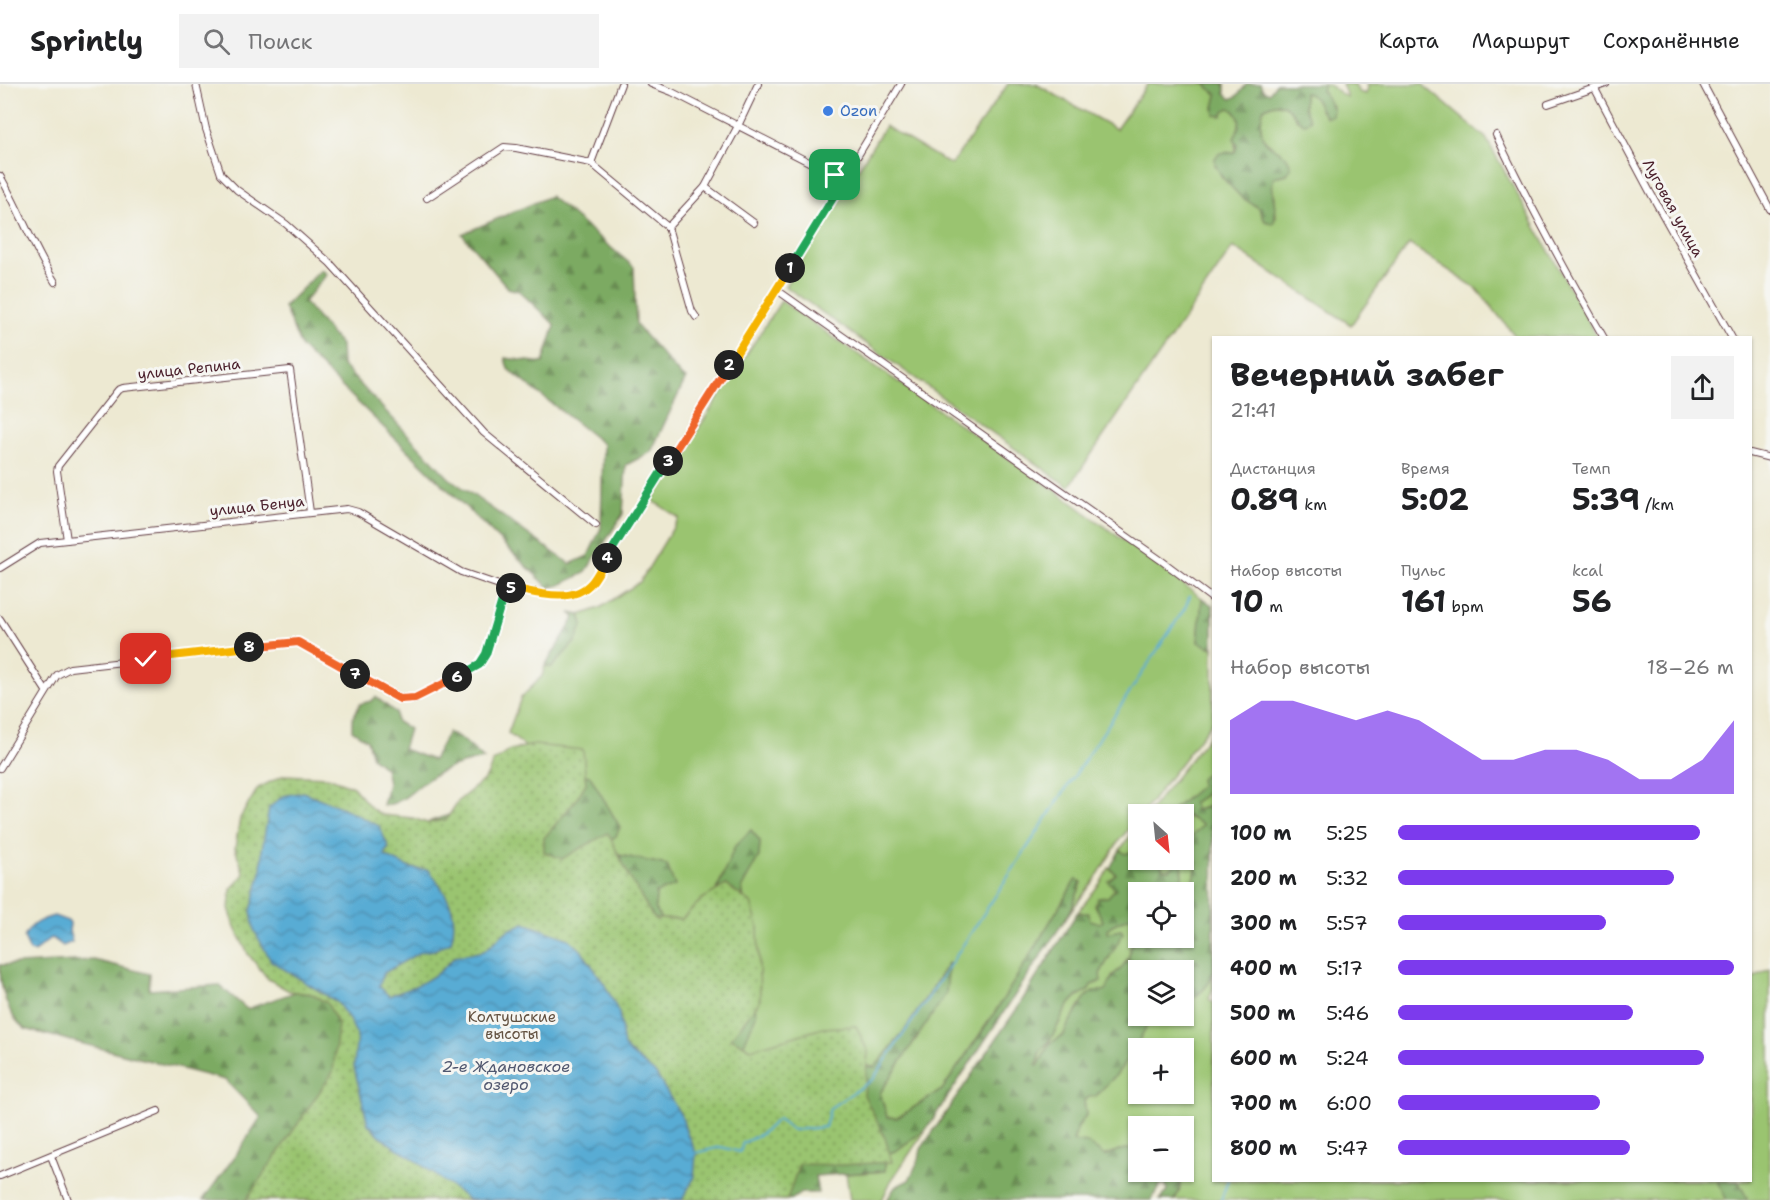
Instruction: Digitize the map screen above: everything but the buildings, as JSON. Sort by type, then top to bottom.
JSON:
[{"type":"street","points":[[196,84],[206,129],[220,174],[237,190],[286,224],[330,262],[484,433],[596,525]]},
{"type":"street","points":[[591,163],[621,84]]},
{"type":"street","points":[[651,84],[672,92],[844,180]]},
{"type":"street","points":[[672,92],[676,84]]},
{"type":"street","points":[[668,227],[705,187],[758,84]]},
{"type":"street","name":"улица Бенуа","points":[[0,568],[40,543],[347,509],[358,512],[461,572],[506,587],[551,595],[580,592],[592,582],[777,290],[900,84]]},
{"type":"street","points":[[1548,104],[1606,84]]},
{"type":"street","points":[[1703,84],[1770,209]]},
{"type":"street","name":"Луговая улица","points":[[1595,89],[1731,336]]},
{"type":"street","points":[[1497,135],[1557,253],[1603,336]]},
{"type":"street","points":[[428,198],[504,147],[591,163],[668,227],[692,311],[696,317]]},
{"type":"street","points":[[0,176],[16,204],[42,263],[54,282]]},
{"type":"street","points":[[705,187],[754,223]]},
{"type":"street","points":[[777,290],[1212,598]]},
{"type":"street","name":"улица Репина","points":[[67,540],[58,466],[118,390],[123,388],[290,370],[310,512]]},
{"type":"street","points":[[1752,454],[1770,458]]},
{"type":"street","points":[[0,768],[57,675],[70,668],[298,642],[400,699],[415,698],[479,665],[486,654],[506,587]]},
{"type":"street","points":[[0,619],[46,692]]},
{"type":"street","points":[[0,1176],[158,1112]]},
{"type":"street","points":[[51,1155],[68,1200]]},
{"type":"green space","points":[[1008,84],[1036,84],[1116,129],[1148,84],[1205,84],[1217,95],[1214,108],[1225,110],[1230,107],[1237,114],[1240,122],[1234,139],[1234,153],[1222,177],[1241,197],[1259,208],[1265,221],[1276,218],[1275,197],[1271,183],[1274,177],[1287,174],[1286,156],[1267,142],[1262,132],[1263,109],[1279,104],[1291,111],[1297,120],[1309,120],[1304,107],[1304,93],[1314,97],[1321,112],[1333,108],[1322,90],[1324,84],[1347,97],[1342,84],[1354,84],[1359,92],[1366,94],[1368,88],[1366,84],[1422,84],[1486,138],[1596,336],[1515,336],[1476,288],[1409,244],[1351,325],[1233,247],[1069,487],[785,286],[885,126],[951,165]]},
{"type":"green space","points":[[1205,84],[1225,84],[1225,94],[1231,99],[1237,96],[1247,84],[1260,84],[1263,90],[1269,93],[1276,84],[1324,84],[1322,90],[1333,109],[1332,116],[1326,117],[1315,100],[1304,93],[1304,107],[1310,120],[1304,124],[1283,105],[1271,105],[1263,109],[1262,135],[1266,142],[1288,159],[1291,168],[1287,174],[1274,177],[1272,188],[1275,218],[1273,224],[1265,221],[1259,208],[1241,197],[1222,177],[1215,165],[1215,158],[1220,153],[1235,152],[1237,145],[1234,139],[1240,122],[1230,108],[1225,110],[1222,116],[1215,115],[1217,95]]},
{"type":"green space","points":[[550,196],[634,267],[636,325],[682,377],[686,378],[651,452],[626,465],[623,514],[585,573],[549,588],[301,347],[284,307],[321,270],[327,274],[304,302],[341,345],[342,365],[449,478],[570,564],[588,556],[601,528],[603,444],[508,369],[505,358],[543,363],[555,325],[519,291],[508,288],[462,234]]},
{"type":"green space","points":[[781,301],[1056,491],[1202,598],[1198,642],[1212,648],[1212,722],[1150,804],[1128,804],[1128,830],[1070,912],[1082,883],[942,1090],[897,1118],[887,1117],[880,1093],[945,994],[948,964],[905,1030],[875,1067],[740,1055],[744,1043],[747,917],[742,886],[759,856],[760,841],[751,830],[723,874],[712,902],[683,927],[665,927],[655,908],[656,893],[667,865],[619,855],[553,769],[508,733],[521,698],[542,676],[545,666],[552,667],[583,624],[580,615],[600,608],[640,582],[679,518],[652,500]]},
{"type":"green space","points":[[1202,598],[1212,605],[1212,648],[1198,642]]},
{"type":"green space","points":[[570,613],[580,615],[583,624],[576,641],[552,667],[545,666],[575,617]]},
{"type":"green space","points":[[376,697],[396,713],[396,721],[409,729],[403,749],[433,760],[448,732],[464,741],[484,759],[440,772],[401,800],[383,805],[388,783],[385,768],[372,757],[367,740],[352,730],[352,720],[360,704]]},
{"type":"green space","points":[[1212,732],[1212,777],[1180,804],[1155,804]]},
{"type":"green space","name":"Колтушские высоты","points":[[534,745],[583,750],[586,783],[576,800],[544,838],[544,852],[562,859],[608,833],[630,878],[654,919],[682,919],[702,899],[726,885],[751,903],[758,926],[760,1001],[731,1038],[751,1049],[823,1028],[856,1026],[868,1052],[864,1095],[885,1138],[892,1162],[841,1165],[799,1164],[787,1200],[246,1200],[333,1072],[338,1024],[327,1003],[312,994],[289,991],[268,979],[248,954],[235,928],[229,908],[231,889],[244,874],[235,848],[240,818],[258,788],[284,775],[328,777],[353,787],[372,809],[382,815],[413,818],[427,823],[446,820],[458,801],[486,778],[493,762],[510,750]]},
{"type":"green space","points":[[553,769],[590,776],[620,827],[616,836],[608,842],[619,855],[667,865],[675,886],[656,893],[655,908],[665,927],[683,927],[712,902],[735,846],[751,830],[760,841],[759,856],[742,887],[756,1015],[740,1054],[875,1067],[905,1030],[949,962],[946,994],[880,1093],[887,1117],[897,1118],[942,1090],[996,1011],[1076,879],[1082,882],[1070,912],[927,1128],[897,1150],[885,1155],[885,1171],[815,1176],[818,1193],[801,1193],[792,1199],[781,1200],[412,833],[431,821],[452,814],[480,787],[490,771]]},
{"type":"green space","points":[[1205,774],[1212,776],[1212,786],[1208,792],[1193,804],[1180,804],[1201,786],[1200,779]]},
{"type":"green space","points":[[1212,787],[1212,803],[1195,810],[1193,803]]},
{"type":"green space","points":[[1212,803],[1212,976],[1203,990],[1194,997],[1194,960],[1128,960],[1128,1026],[1146,1026],[1140,1038],[1128,1038],[1128,1058],[1115,1076],[1096,1096],[1084,1101],[1086,1115],[1073,1141],[1087,1143],[1105,1156],[1128,1149],[1128,1182],[1180,1182],[1179,1192],[1174,1200],[1160,1200],[1167,1191],[1166,1184],[1160,1185],[1151,1200],[887,1200],[895,1187],[909,1180],[921,1149],[1016,1010],[1077,913],[1088,913],[1090,920],[1100,923],[1103,921],[1095,905],[1098,898],[1108,897],[1115,889],[1108,881],[1116,874],[1110,868],[1120,850],[1125,854],[1128,853],[1128,870],[1182,870],[1182,882],[1128,882],[1128,918],[1112,925],[1107,930],[1107,933],[1121,930],[1123,933],[1100,974],[1101,981],[1091,985],[1088,991],[1070,1004],[1051,1038],[1039,1053],[1036,1065],[1038,1066],[1050,1043],[1063,1036],[1085,998],[1093,991],[1107,989],[1113,975],[1122,968],[1129,956],[1130,948],[1194,948],[1192,882],[1197,861],[1194,859],[1194,834],[1203,825],[1194,820],[1194,806],[1195,810],[1209,807]]},
{"type":"green space","points":[[1194,820],[1203,825],[1194,834]]},
{"type":"green space","points":[[1128,839],[1128,853],[1120,850]]},
{"type":"green space","points":[[1194,859],[1197,861],[1193,882],[1180,882],[1183,870],[1194,870]]},
{"type":"green space","points":[[1109,868],[1116,874],[1115,889],[1108,897],[1103,921],[1100,924],[1090,920],[1081,912],[1077,913]]},
{"type":"green space","points":[[1128,918],[1129,956],[1122,968],[1113,975],[1107,989],[1093,991],[1069,1023],[1063,1036],[1050,1043],[1038,1066],[1036,1065],[1039,1053],[1050,1040],[1070,1004],[1088,991],[1091,985],[1098,983],[1100,974],[1123,933],[1121,930],[1106,933],[1118,922]]},
{"type":"green space","points":[[94,960],[150,974],[149,990],[219,985],[247,1009],[312,986],[337,1002],[469,1200],[203,1200],[261,1117],[225,1080],[25,1029],[9,1009],[1,982],[0,965]]},
{"type":"green space","points":[[1770,969],[1770,1200],[1748,1200],[1739,1182],[1752,1182],[1752,978]]},
{"type":"green space","points":[[1212,974],[1212,992],[1209,999],[1212,1001],[1212,1182],[1718,1182],[1727,1200],[1174,1200],[1179,1192],[1180,1182],[1194,1182],[1194,1116],[1128,1116],[1128,1149],[1105,1156],[1087,1143],[1073,1141],[1086,1115],[1084,1101],[1096,1096],[1128,1059],[1128,1104],[1194,1104],[1194,1038],[1140,1038],[1147,1026],[1194,1026],[1194,997],[1206,986]]},
{"type":"green space","points":[[927,1128],[891,1181],[882,1200],[850,1200],[846,1174],[885,1171],[885,1155],[897,1150]]},
{"type":"green space","points":[[1718,1182],[1739,1182],[1748,1200],[1727,1200]]},
{"type":"water","name":"2-е Ждановское озеро","points":[[303,792],[379,826],[389,848],[385,856],[410,868],[429,870],[450,903],[454,921],[451,942],[434,950],[420,952],[384,973],[379,986],[389,996],[433,977],[454,957],[484,951],[507,931],[524,923],[569,939],[581,950],[605,985],[619,1013],[624,1046],[656,1074],[682,1117],[696,1153],[694,1178],[682,1200],[469,1200],[387,1142],[368,1124],[354,1067],[357,1035],[347,1016],[337,1002],[271,961],[254,930],[251,911],[261,872],[269,808],[283,796]]},
{"type":"water","points":[[54,916],[68,921],[72,942],[63,946],[52,938],[36,951],[30,951],[24,938],[29,929],[39,921]]},
{"type":"waterway","points":[[695,1153],[721,1147],[740,1152],[743,1143],[761,1134],[778,1119],[793,1130],[825,1127],[830,1108],[873,1079],[1185,608],[1190,596]]},
{"type":"waterway","points":[[1221,1200],[1227,1182]]},
{"type":"place","name":"Ozon","points":[[828,111]]},
{"type":"route","points":[[146,659],[298,642],[400,699],[415,698],[479,665],[486,654],[506,587],[551,595],[566,595],[580,592],[592,582],[844,180],[835,175]]}]
